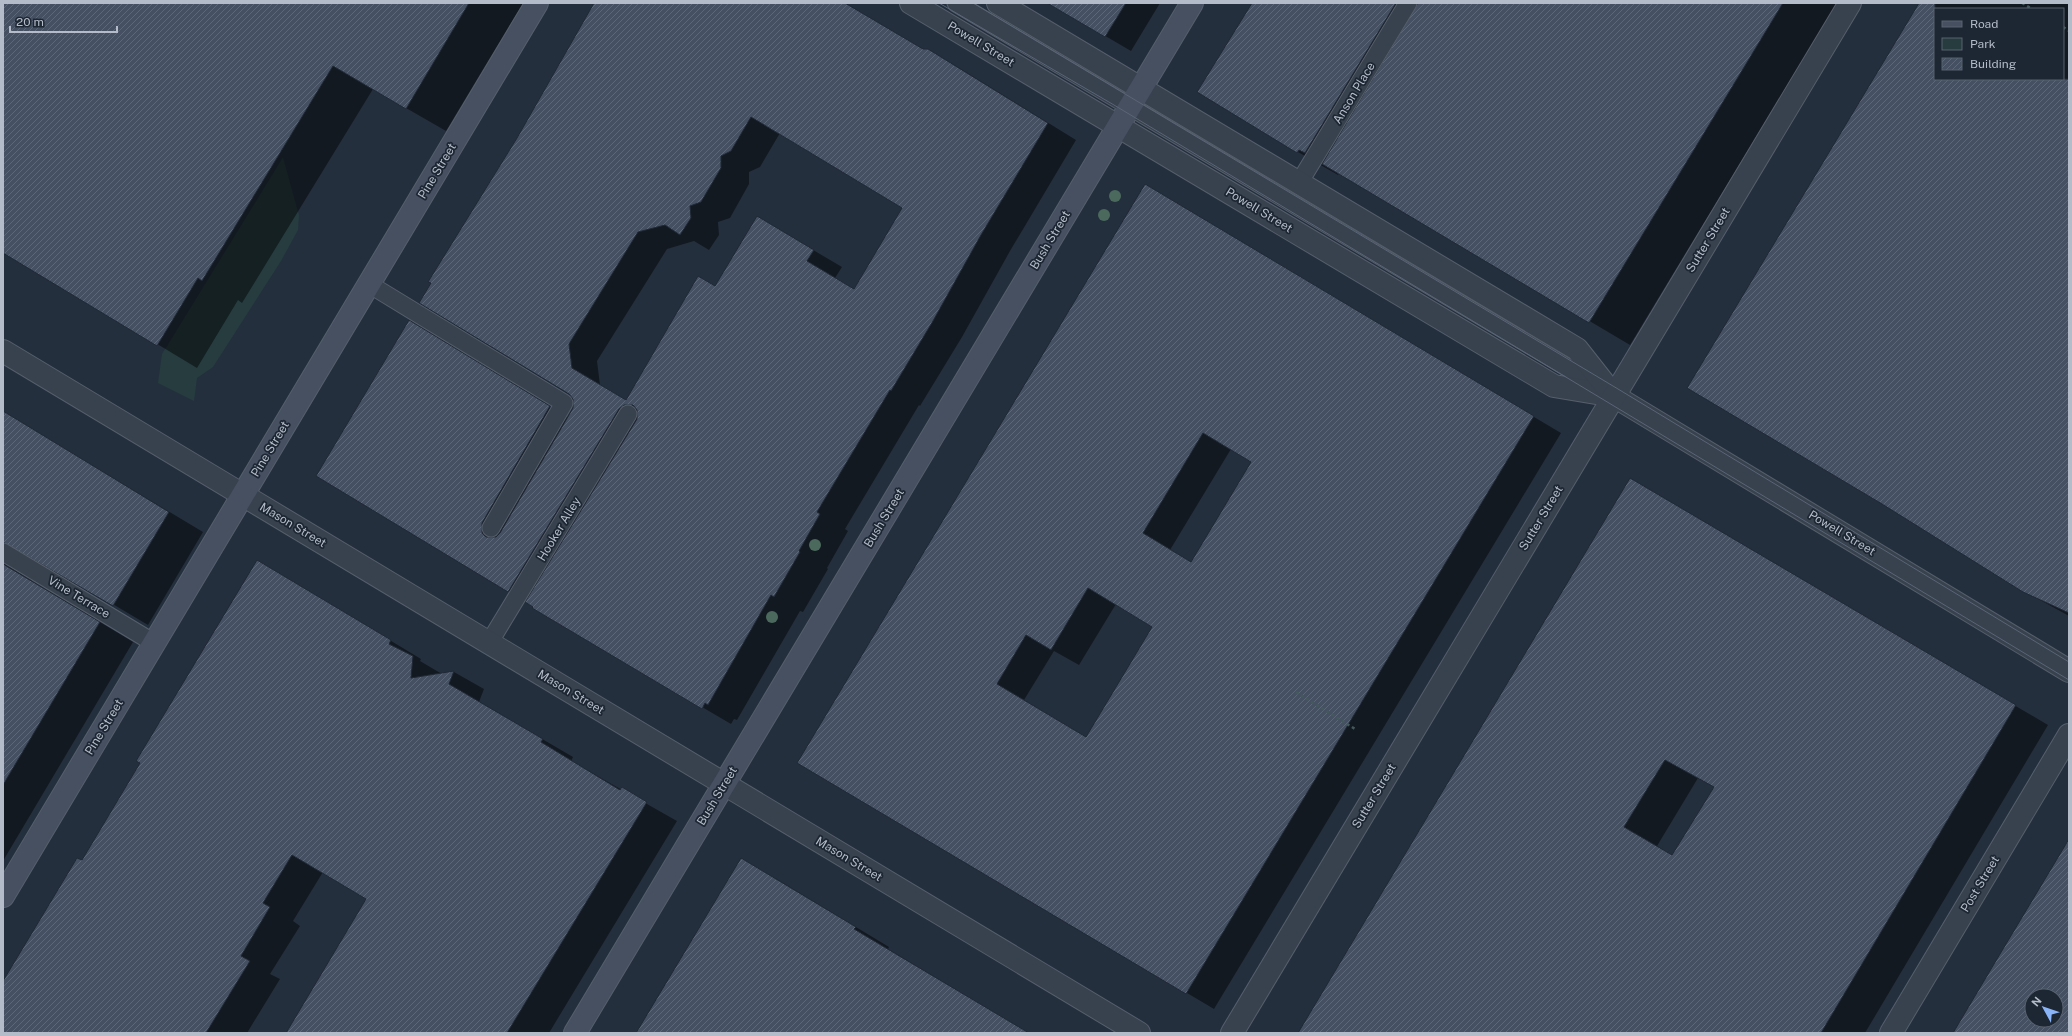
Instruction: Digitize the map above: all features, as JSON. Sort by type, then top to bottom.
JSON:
[{"type":"main road","name":"Pine Street","points":[[3,896],[537,3]]},
{"type":"main road","name":"Bush Street","points":[[575,1033],[1192,3]]},
{"type":"street","name":"Powell Street","points":[[912,3],[1554,386],[1614,396]]},
{"type":"street","name":"Powell Street","points":[[998,3],[1577,349],[1614,396],[2069,671]]},
{"type":"street","name":"Sutter Street","points":[[1232,1033],[1850,3]]},
{"type":"street","name":"Mason Street","points":[[3,351],[1139,1033]]},
{"type":"street","name":"Post Street","points":[[1891,1033],[2069,735]]},
{"type":"lane","points":[[956,3],[1614,396]]},
{"type":"lane","name":"Anson Place","points":[[1300,183],[1408,3]]},
{"type":"lane","points":[[369,284],[564,403],[491,528]]},
{"type":"lane","name":"Hooker Alley","points":[[489,643],[628,414]]},
{"type":"lane","name":"Vine Terrace","points":[[3,552],[154,643]]},
{"type":"path","points":[[1296,692],[1356,729]]},
{"type":"green space","points":[[283,157],[299,215],[298,230],[281,261],[213,367],[197,378],[194,401],[158,383],[162,354]]},
{"type":"building","points":[[3,3],[469,3],[406,109],[333,66],[202,281],[198,278],[157,346],[3,253]]},
{"type":"building","points":[[594,3],[845,3],[923,49],[928,49],[1048,123],[981,235],[933,321],[817,512],[820,514],[774,597],[771,595],[708,705],[705,703],[702,709],[532,608],[533,607],[525,602],[637,419],[637,410],[633,405],[624,405],[619,409],[508,592],[316,476],[409,320],[550,406],[482,523],[482,533],[486,537],[496,537],[500,533],[573,408],[573,399],[569,394],[419,303],[431,283],[428,282],[517,138]],"holes":[[[751,117],[902,208],[854,289],[807,261],[814,250],[757,216],[715,286],[698,276],[626,400],[572,368],[569,344],[638,232],[665,225],[680,235],[691,218],[690,206],[701,202],[721,168],[721,156],[731,151]]]},
{"type":"building","points":[[1047,3],[1126,3],[1105,37]]},
{"type":"building","points":[[1252,3],[1396,3],[1305,153],[1299,150],[1297,153],[1197,92]]},
{"type":"building","points":[[1418,3],[1783,3],[1589,323],[1322,164]]},
{"type":"building","points":[[1919,3],[1935,3],[1934,80],[2069,79],[2069,613],[2023,592],[1882,504],[1687,388]]},
{"type":"building","points":[[1145,184],[1534,416],[1186,994],[797,763]],"holes":[[[1203,433],[1251,462],[1191,562],[1143,533]],[[1088,588],[1152,627],[1086,737],[997,684],[1026,635],[1051,650]]]},
{"type":"building","points":[[3,411],[169,512],[113,606],[3,542]]},
{"type":"building","points":[[1630,478],[2016,705],[1821,1033],[1298,1033]],"holes":[[[1665,760],[1714,787],[1672,855],[1624,827]]]},
{"type":"building","points":[[257,560],[391,640],[389,644],[413,656],[411,678],[454,671],[449,684],[543,739],[541,742],[620,790],[622,787],[647,802],[507,1033],[286,1033],[366,899],[292,855],[263,903],[270,907],[241,956],[250,961],[206,1033],[3,1033],[3,981],[77,858],[82,860],[140,763],[136,761]]},
{"type":"building","points":[[3,564],[100,622],[3,785]]},
{"type":"building","points":[[2069,839],[2069,1033],[1953,1033]]},
{"type":"building","points":[[741,858],[856,927],[854,929],[1029,1033],[636,1033]]},
{"type":"tram line","points":[[939,3],[1114,105],[2069,680]]},
{"type":"tram line","points":[[973,3],[1618,389],[2069,662]]}]
